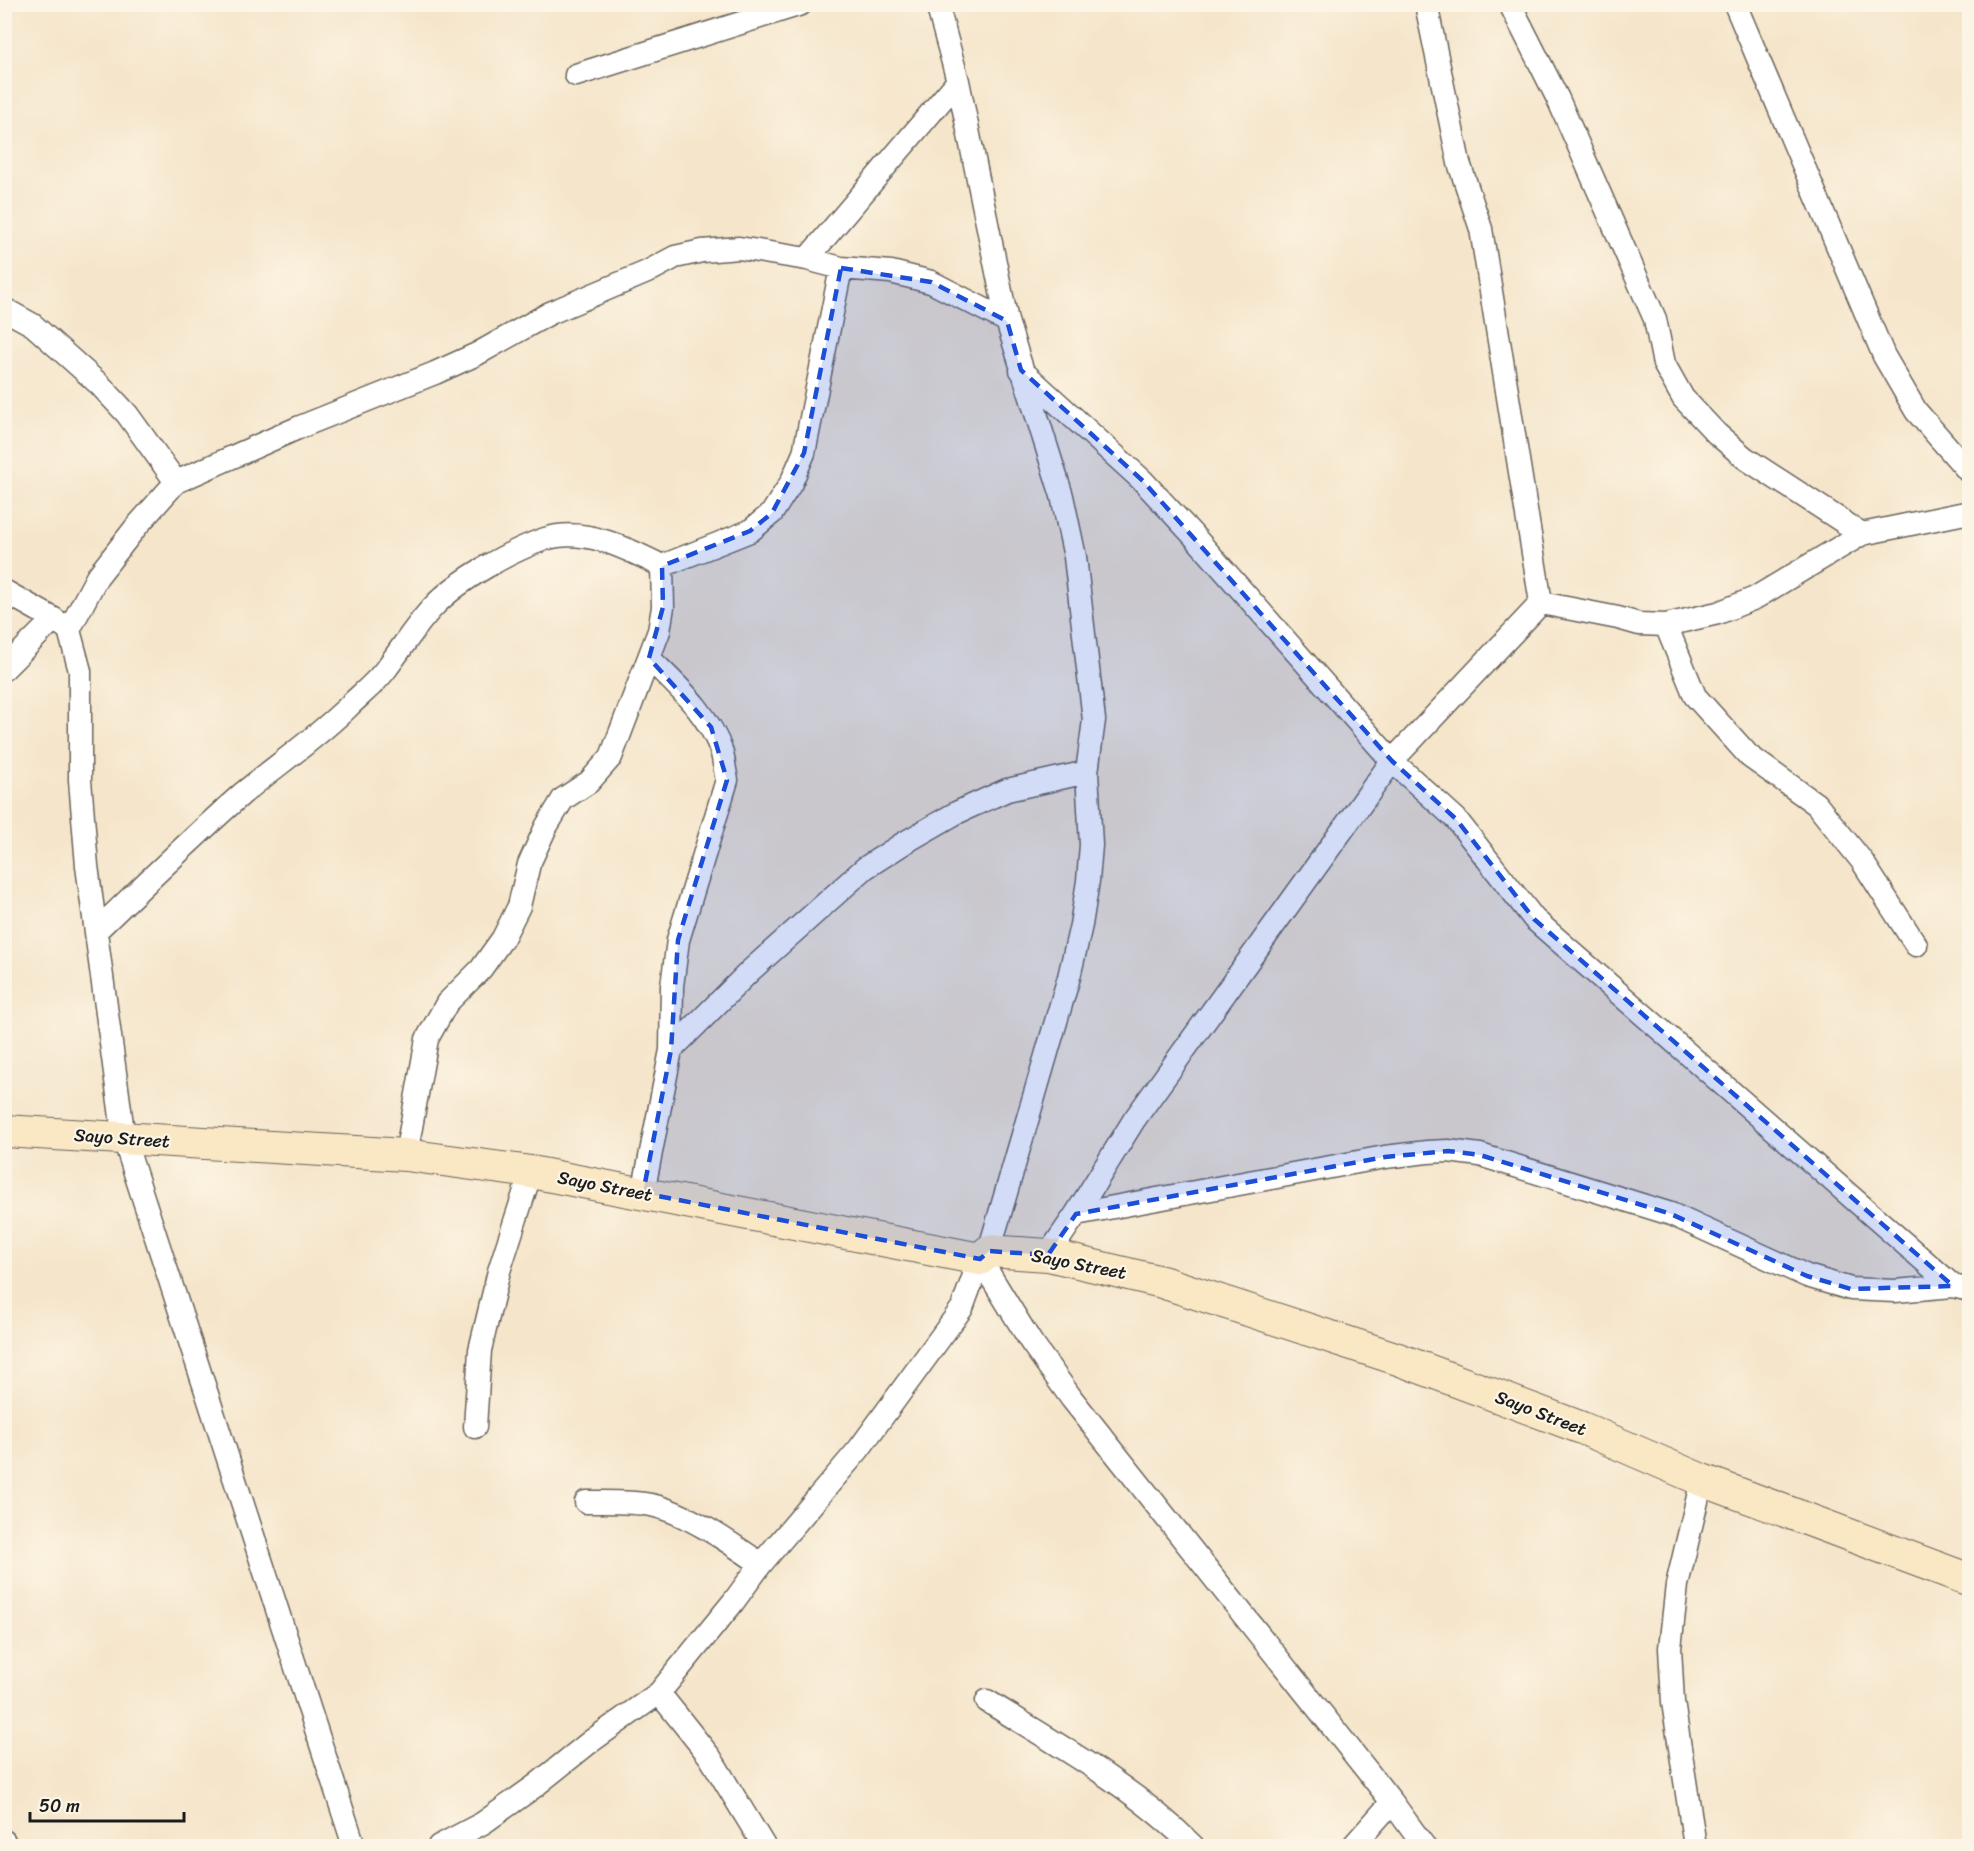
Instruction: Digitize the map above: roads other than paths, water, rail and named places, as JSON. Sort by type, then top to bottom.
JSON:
[{"type":"street","points":[[576,75],[801,4]]},
{"type":"street","points":[[1426,4],[1459,163],[1481,229],[1541,603]]},
{"type":"street","points":[[1510,4],[1558,99],[1655,319],[1664,364],[1683,398],[1717,434],[1745,458],[1862,534]]},
{"type":"street","points":[[1735,4],[1884,356],[1916,411],[1970,473]]},
{"type":"street","points":[[439,1846],[492,1817],[659,1693],[761,1564],[859,1449],[962,1308],[985,1255],[1069,977],[1088,881],[1091,845],[1087,772],[1094,720],[1075,556],[1062,496],[1006,321],[943,9]]},
{"type":"street","points":[[807,259],[958,81]]},
{"type":"street","points":[[4,669],[61,624],[136,527],[176,482],[300,427],[435,374],[477,354],[550,313],[647,272],[675,257],[702,251],[739,248],[807,259],[841,268],[891,272],[931,282],[1006,321]]},
{"type":"street","points":[[96,931],[241,795],[346,710],[385,671],[434,606],[465,581],[494,563],[547,538],[576,536],[598,539],[630,550],[662,566],[750,531],[772,513],[791,483],[804,453],[841,268]]},
{"type":"street","points":[[4,309],[33,325],[100,385],[127,414],[176,482]]},
{"type":"street","points":[[1021,370],[1143,481],[1392,761],[1456,819],[1534,919],[1961,1288]]},
{"type":"street","points":[[1541,603],[1639,624],[1666,625],[1718,613],[1755,598],[1862,534],[1970,512]]},
{"type":"street","points":[[406,1155],[427,1039],[447,1003],[481,969],[503,938],[519,906],[529,864],[546,827],[563,799],[589,782],[611,757],[659,631],[663,607],[662,566]]},
{"type":"street","points":[[4,591],[61,624],[80,671],[80,780],[87,866],[124,1139],[354,1846]]},
{"type":"street","points":[[1048,1255],[1134,1120],[1392,761],[1541,603]]},
{"type":"street","points":[[1666,625],[1695,696],[1749,756],[1816,804],[1862,861],[1916,945]]},
{"type":"street","points":[[643,1193],[671,1050],[672,986],[678,940],[727,780],[722,754],[711,727],[694,703],[649,658]]},
{"type":"street","points":[[671,1050],[750,971],[857,875],[875,862],[956,813],[1007,790],[1087,772]]},
{"type":"street","name":"Sayo Street","points":[[4,1131],[406,1155],[531,1172],[985,1255],[1048,1255],[1162,1282],[1398,1359],[1582,1428],[1702,1480],[1970,1580]]},
{"type":"street","points":[[1076,1214],[1385,1157],[1448,1151],[1480,1155],[1671,1214],[1806,1276],[1851,1289],[1895,1291],[1961,1288]]},
{"type":"street","points":[[475,1427],[480,1350],[499,1271],[531,1172]]},
{"type":"street","points":[[985,1255],[1031,1342],[1072,1399],[1392,1802],[1424,1846]]},
{"type":"street","points":[[1695,1846],[1673,1702],[1670,1648],[1677,1585],[1702,1480]]},
{"type":"street","points":[[586,1502],[654,1505],[699,1526],[761,1564]]},
{"type":"street","points":[[659,1693],[710,1757],[764,1846]]},
{"type":"street","points":[[987,1701],[1090,1765],[1172,1826],[1193,1846]]},
{"type":"street","points":[[1353,1846],[1392,1802]]},
{"type":"street","points":[[4,1841],[6,1846]]}]
